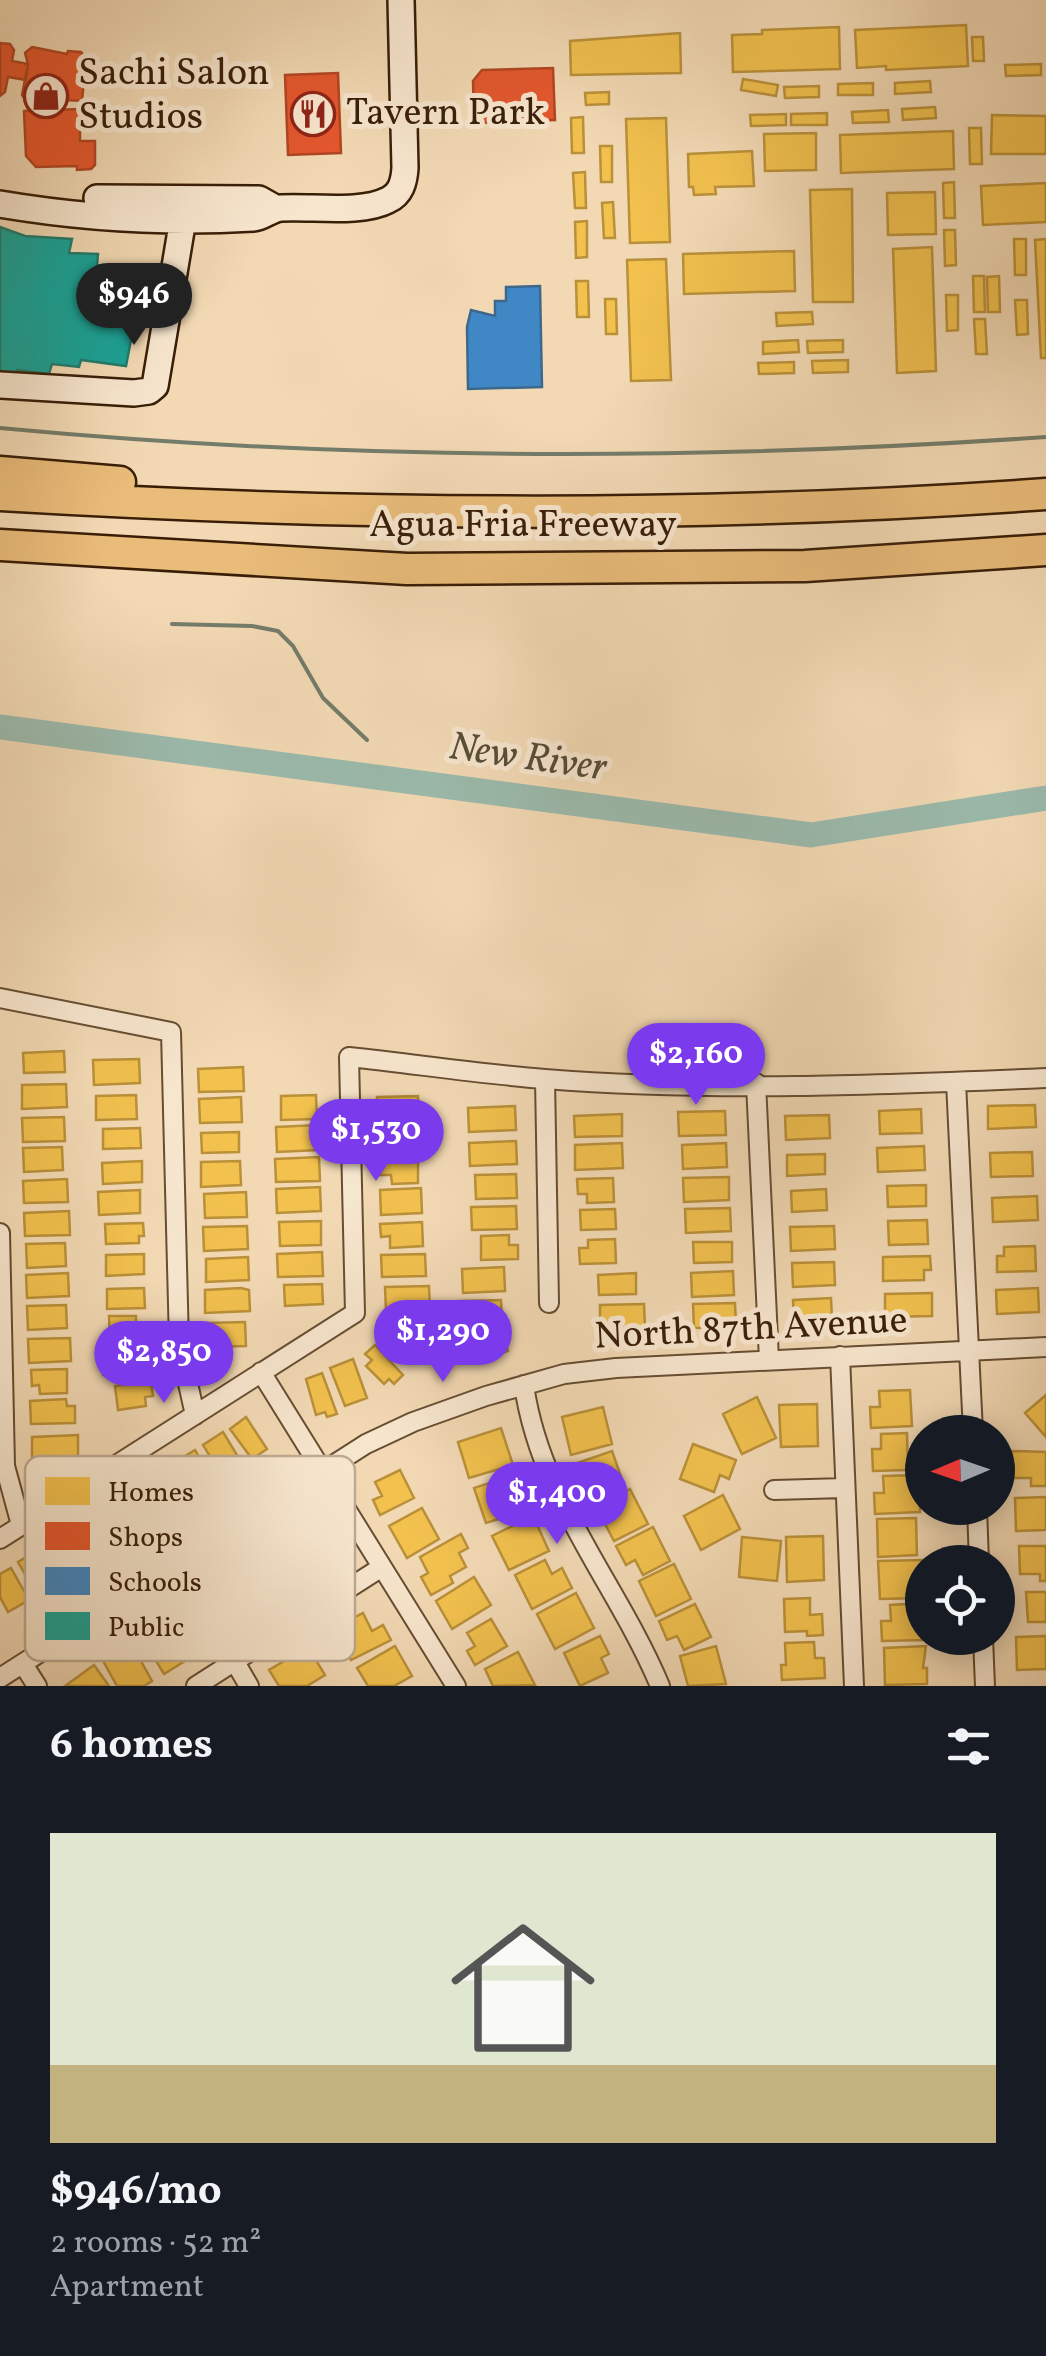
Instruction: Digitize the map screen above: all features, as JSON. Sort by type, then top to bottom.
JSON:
[{"type":"highway","points":[[0,472],[512,511]]},
{"type":"highway","name":"Agua Fria Freeway","points":[[0,495],[186,506],[690,512],[884,506],[1046,494]]},
{"type":"highway","name":"Agua Fria Freeway","points":[[0,545],[407,569],[805,566],[1046,550]]},
{"type":"street","points":[[0,187],[260,217],[274,208],[366,206],[384,202],[397,194],[405,168],[401,0]]},
{"type":"street","points":[[0,204],[106,216],[183,210]]},
{"type":"street","points":[[0,384],[134,394],[149,391],[156,381],[183,210]]},
{"type":"street","points":[[0,998],[171,1032],[179,1343],[195,1414]]},
{"type":"street","points":[[129,1456],[355,1313],[350,1057],[546,1079],[756,1084],[1046,1078]]},
{"type":"street","points":[[546,1079],[550,1303]]},
{"type":"street","points":[[956,1082],[972,1415]]},
{"type":"street","points":[[756,1084],[769,1360]]},
{"type":"street","points":[[0,1233],[6,1466],[21,1525]]},
{"type":"street","name":"North 87th Avenue","points":[[347,1456],[413,1422],[564,1374],[616,1368],[1046,1347]]},
{"type":"street","points":[[840,1356],[854,1686]]},
{"type":"street","points":[[260,1372],[311,1456]]},
{"type":"street","points":[[524,1385],[543,1464],[626,1615],[660,1686]]},
{"type":"street","points":[[774,1490],[845,1488]]},
{"type":"street","points":[[0,1539],[25,1522]]},
{"type":"street","points":[[355,1525],[456,1686]]},
{"type":"street","points":[[355,1584],[382,1567]]},
{"type":"street","points":[[983,1655],[985,1686]]},
{"type":"street","name":"North 87th Avenue","points":[[0,1678],[28,1661]]},
{"type":"street","points":[[196,1686],[234,1662],[249,1686]]},
{"type":"street","points":[[23,1664],[37,1686]]},
{"type":"building: Homes","points":[[966,25],[968,66],[857,68],[855,30]]},
{"type":"building: Homes","points":[[839,27],[840,69],[733,72],[732,35]]},
{"type":"building: Homes","points":[[680,33],[681,73],[571,75],[570,41]]},
{"type":"building: Homes","points":[[972,37],[983,37],[984,61],[973,61]]},
{"type":"building: Homes","points":[[1041,64],[1041,75],[1006,76],[1005,65]]},
{"type":"building: Homes","points":[[743,79],[778,85],[776,96],[741,90]]},
{"type":"building: Homes","points":[[930,81],[931,92],[895,94],[895,83]]},
{"type":"building: Homes","points":[[873,83],[873,95],[838,95],[838,84]]},
{"type":"building: Homes","points":[[819,86],[819,97],[785,98],[784,87]]},
{"type":"building: Homes","points":[[609,92],[609,104],[586,105],[585,93]]},
{"type":"building: Homes","points":[[935,107],[936,118],[903,120],[902,109]]},
{"type":"building: Homes","points":[[888,110],[889,122],[853,123],[852,112]]},
{"type":"building: Homes","points":[[827,113],[827,125],[791,125],[791,114]]},
{"type":"building: Homes","points":[[786,114],[786,125],[751,126],[750,115]]},
{"type":"building: Homes","points":[[992,115],[1046,116],[1046,154],[991,154]]},
{"type":"building: Homes","points":[[583,117],[584,153],[572,153],[571,118]]},
{"type":"building: Homes","points":[[666,118],[670,242],[630,243],[626,119]]},
{"type":"building: Homes","points":[[969,128],[981,128],[982,164],[970,164]]},
{"type":"building: Homes","points":[[953,131],[954,169],[841,173],[840,135]]},
{"type":"building: Homes","points":[[816,133],[816,170],[765,171],[764,134]]},
{"type":"building: Homes","points":[[600,146],[612,146],[612,182],[601,182]]},
{"type":"building: Homes","points":[[752,151],[754,186],[715,187],[716,194],[694,195],[693,187],[689,187],[688,154]]},
{"type":"building: Homes","points":[[585,172],[586,208],[575,208],[573,173]]},
{"type":"building: Homes","points":[[954,182],[955,218],[944,218],[943,183]]},
{"type":"building: Homes","points":[[1046,183],[1046,222],[983,225],[981,186]]},
{"type":"building: Homes","points":[[852,189],[853,302],[813,302],[810,190]]},
{"type":"building: Homes","points":[[935,192],[936,234],[888,235],[887,193]]},
{"type":"building: Homes","points":[[613,202],[615,238],[604,238],[602,203]]},
{"type":"building: Homes","points":[[587,221],[587,257],[576,258],[575,222]]},
{"type":"building: Homes","points":[[944,230],[955,230],[956,265],[945,266]]},
{"type":"building: Homes","points":[[1014,239],[1026,239],[1026,275],[1015,275]]},
{"type":"building: Homes","points":[[1046,239],[1046,358],[1041,358],[1035,240]]},
{"type":"building: Homes","points":[[932,247],[936,371],[897,373],[893,249]]},
{"type":"building: Homes","points":[[794,251],[795,291],[684,294],[683,254]]},
{"type":"building: Homes","points":[[666,259],[671,380],[631,381],[627,260]]},
{"type":"building: Homes","points":[[973,276],[984,276],[985,312],[974,312]]},
{"type":"building: Homes","points":[[999,276],[1000,312],[988,312],[987,277]]},
{"type":"building: Homes","points":[[576,281],[588,281],[589,317],[577,317]]},
{"type":"building: Homes","points":[[946,295],[958,295],[958,330],[947,331]]},
{"type":"building: Homes","points":[[605,299],[616,299],[617,334],[606,334]]},
{"type":"building: Homes","points":[[1015,300],[1027,300],[1028,334],[1017,335]]},
{"type":"building: Homes","points":[[812,312],[813,324],[777,326],[776,313]]},
{"type":"building: Homes","points":[[974,319],[985,319],[987,354],[976,354]]},
{"type":"building: Homes","points":[[798,340],[799,352],[763,354],[763,342]]},
{"type":"building: Homes","points":[[843,340],[843,352],[808,353],[807,341]]},
{"type":"building: Homes","points":[[848,360],[848,372],[813,373],[812,361]]},
{"type":"building: Homes","points":[[794,362],[794,373],[759,374],[758,363]]},
{"type":"building: Homes","points":[[64,1051],[65,1072],[24,1073],[23,1053]]},
{"type":"building: Homes","points":[[139,1059],[140,1083],[94,1085],[93,1060]]},
{"type":"building: Homes","points":[[243,1067],[244,1091],[199,1092],[198,1069]]},
{"type":"building: Homes","points":[[66,1084],[67,1107],[22,1109],[22,1085]]},
{"type":"building: Homes","points":[[136,1095],[137,1119],[96,1120],[96,1096]]},
{"type":"building: Homes","points":[[316,1095],[317,1119],[281,1120],[281,1096]]},
{"type":"building: Homes","points":[[418,1096],[419,1120],[378,1122],[377,1097]]},
{"type":"building: Homes","points":[[241,1097],[242,1122],[200,1123],[199,1099]]},
{"type":"building: Homes","points":[[1035,1105],[1036,1127],[988,1129],[988,1106]]},
{"type":"building: Homes","points":[[515,1106],[516,1130],[469,1132],[468,1108]]},
{"type":"building: Homes","points":[[921,1109],[922,1133],[880,1134],[879,1111]]},
{"type":"building: Homes","points":[[725,1111],[726,1135],[679,1136],[678,1112]]},
{"type":"building: Homes","points":[[622,1114],[622,1136],[575,1137],[574,1116]]},
{"type":"building: Homes","points":[[829,1115],[830,1138],[786,1140],[785,1116]]},
{"type":"building: Homes","points":[[64,1117],[65,1141],[23,1142],[22,1118]]},
{"type":"building: Homes","points":[[318,1125],[319,1150],[277,1152],[276,1127]]},
{"type":"building: Homes","points":[[140,1128],[141,1148],[103,1149],[103,1129]]},
{"type":"building: Homes","points":[[419,1129],[419,1152],[379,1153],[378,1130]]},
{"type":"building: Homes","points":[[239,1132],[239,1152],[202,1153],[201,1133]]},
{"type":"building: Homes","points":[[516,1141],[517,1164],[470,1166],[469,1143]]},
{"type":"building: Homes","points":[[622,1143],[623,1168],[575,1170],[575,1145]]},
{"type":"building: Homes","points":[[726,1143],[727,1167],[683,1169],[682,1145]]},
{"type":"building: Homes","points":[[924,1146],[925,1170],[878,1172],[877,1148]]},
{"type":"building: Homes","points":[[62,1147],[63,1170],[24,1172],[23,1148]]},
{"type":"building: Homes","points":[[1032,1152],[1033,1176],[991,1177],[990,1153]]},
{"type":"building: Homes","points":[[825,1154],[825,1174],[787,1176],[787,1155]]},
{"type":"building: Homes","points":[[319,1157],[320,1181],[276,1182],[275,1159]]},
{"type":"building: Homes","points":[[418,1159],[418,1183],[392,1184],[391,1175],[379,1175],[379,1161]]},
{"type":"building: Homes","points":[[142,1161],[142,1182],[103,1184],[102,1163]]},
{"type":"building: Homes","points":[[240,1161],[241,1185],[201,1187],[201,1162]]},
{"type":"building: Homes","points":[[516,1174],[517,1198],[476,1199],[475,1175]]},
{"type":"building: Homes","points":[[729,1177],[729,1200],[684,1202],[683,1178]]},
{"type":"building: Homes","points":[[613,1178],[614,1202],[587,1203],[587,1194],[578,1194],[577,1179]]},
{"type":"building: Homes","points":[[67,1179],[68,1202],[24,1203],[23,1181]]},
{"type":"building: Homes","points":[[926,1185],[926,1206],[888,1207],[887,1186]]},
{"type":"building: Homes","points":[[320,1187],[321,1211],[277,1213],[276,1189]]},
{"type":"building: Homes","points":[[421,1188],[422,1213],[381,1215],[380,1190]]},
{"type":"building: Homes","points":[[826,1189],[827,1210],[792,1212],[791,1191]]},
{"type":"building: Homes","points":[[140,1190],[140,1213],[99,1215],[98,1192]]},
{"type":"building: Homes","points":[[246,1192],[247,1217],[205,1218],[204,1194]]},
{"type":"building: Homes","points":[[1037,1196],[1038,1220],[993,1222],[992,1198]]},
{"type":"building: Homes","points":[[516,1206],[517,1229],[472,1230],[471,1207]]},
{"type":"building: Homes","points":[[730,1208],[731,1231],[686,1233],[685,1209]]},
{"type":"building: Homes","points":[[615,1209],[616,1229],[581,1230],[580,1210]]},
{"type":"building: Homes","points":[[69,1211],[70,1235],[25,1236],[24,1213]]},
{"type":"building: Homes","points":[[927,1220],[928,1244],[889,1245],[888,1221]]},
{"type":"building: Homes","points":[[321,1221],[321,1245],[280,1246],[279,1222]]},
{"type":"building: Homes","points":[[422,1222],[423,1246],[390,1248],[390,1236],[381,1237],[380,1224]]},
{"type":"building: Homes","points":[[143,1223],[144,1236],[139,1236],[139,1243],[106,1244],[105,1224]]},
{"type":"building: Homes","points":[[247,1226],[248,1249],[204,1251],[203,1227]]},
{"type":"building: Homes","points":[[834,1226],[835,1249],[791,1251],[790,1227]]},
{"type":"building: Homes","points":[[509,1235],[509,1245],[518,1245],[518,1259],[481,1260],[481,1236]]},
{"type":"building: Homes","points":[[615,1239],[616,1263],[580,1264],[579,1248],[588,1248],[588,1240]]},
{"type":"building: Homes","points":[[693,1242],[732,1242],[732,1262],[694,1263]]},
{"type":"building: Homes","points":[[65,1243],[66,1266],[27,1268],[26,1244]]},
{"type":"building: Homes","points":[[1035,1246],[1036,1271],[997,1272],[997,1256],[1004,1256],[1004,1247]]},
{"type":"building: Homes","points":[[322,1252],[323,1276],[278,1277],[277,1254]]},
{"type":"building: Homes","points":[[144,1254],[144,1274],[106,1276],[106,1255]]},
{"type":"building: Homes","points":[[425,1254],[426,1276],[382,1277],[381,1255]]},
{"type":"building: Homes","points":[[930,1256],[931,1270],[924,1270],[924,1280],[883,1281],[883,1257]]},
{"type":"building: Homes","points":[[248,1257],[249,1280],[206,1282],[206,1259]]},
{"type":"building: Homes","points":[[834,1262],[835,1285],[793,1287],[792,1263]]},
{"type":"building: Homes","points":[[504,1267],[505,1291],[463,1293],[462,1269]]},
{"type":"building: Homes","points":[[733,1271],[734,1295],[692,1297],[691,1273]]},
{"type":"building: Homes","points":[[68,1273],[69,1296],[27,1298],[26,1275]]},
{"type":"building: Homes","points":[[636,1273],[636,1294],[599,1295],[598,1275]]},
{"type":"building: Homes","points":[[322,1284],[323,1304],[285,1306],[284,1285]]},
{"type":"building: Homes","points":[[429,1286],[430,1309],[386,1311],[385,1287]]},
{"type":"building: Homes","points":[[144,1288],[145,1308],[107,1309],[107,1289]]},
{"type":"building: Homes","points":[[1038,1288],[1039,1312],[997,1314],[996,1290]]},
{"type":"building: Homes","points":[[205,1290],[249,1290],[250,1311],[205,1313]]},
{"type":"building: Homes","points":[[932,1293],[932,1316],[885,1317],[885,1294]]},
{"type":"building: Homes","points":[[831,1298],[832,1319],[794,1320],[793,1300]]},
{"type":"building: Homes","points":[[501,1300],[502,1324],[460,1326],[459,1301]]},
{"type":"building: Homes","points":[[735,1303],[736,1327],[694,1328],[693,1304]]},
{"type":"building: Homes","points":[[644,1304],[645,1326],[600,1328],[600,1305]]},
{"type":"building: Homes","points":[[66,1305],[67,1328],[28,1330],[27,1306]]},
{"type":"building: Homes","points":[[109,1316],[136,1316],[136,1325],[145,1325],[146,1339],[110,1340]]},
{"type":"building: Homes","points":[[387,1319],[422,1327],[417,1350],[391,1344],[393,1335],[384,1333]]},
{"type":"building: Homes","points":[[245,1322],[246,1346],[211,1347],[205,1323]]},
{"type":"building: Homes","points":[[501,1328],[508,1351],[476,1361],[469,1338]]},
{"type":"building: Homes","points":[[70,1338],[71,1361],[29,1363],[28,1339]]},
{"type":"building: Homes","points":[[375,1345],[403,1375],[394,1384],[389,1379],[384,1384],[366,1366],[372,1360],[365,1354]]},
{"type":"building: Homes","points":[[148,1349],[149,1374],[103,1375],[102,1351]]},
{"type":"building: Homes","points":[[353,1359],[367,1398],[345,1406],[330,1368]]},
{"type":"building: Homes","points":[[67,1369],[67,1393],[40,1394],[39,1385],[32,1386],[31,1370]]},
{"type":"building: Homes","points":[[322,1373],[337,1414],[327,1417],[325,1412],[316,1415],[306,1379]]},
{"type":"building: Homes","points":[[151,1381],[153,1396],[145,1397],[146,1406],[118,1410],[115,1386]]},
{"type":"building: Homes","points":[[910,1390],[911,1415],[905,1415],[905,1426],[871,1428],[870,1407],[880,1407],[879,1391]]},
{"type":"building: Homes","points":[[1046,1395],[1046,1437],[1025,1413]]},
{"type":"building: Homes","points":[[757,1397],[776,1438],[742,1454],[723,1414]]},
{"type":"building: Homes","points":[[66,1399],[67,1406],[75,1406],[75,1423],[31,1424],[30,1401]]},
{"type":"building: Homes","points":[[817,1404],[818,1446],[781,1447],[779,1405]]},
{"type":"building: Homes","points":[[603,1407],[612,1444],[571,1455],[562,1417]]},
{"type":"building: Homes","points":[[246,1417],[267,1449],[250,1456],[230,1429]]},
{"type":"building: Homes","points":[[501,1428],[513,1465],[469,1478],[458,1442]]},
{"type":"building: Homes","points":[[223,1432],[238,1456],[210,1456],[203,1445]]},
{"type":"building: Homes","points":[[905,1433],[905,1470],[873,1471],[872,1449],[881,1449],[881,1434]]},
{"type":"building: Homes","points":[[78,1435],[78,1456],[32,1456],[32,1437]]},
{"type":"building: Homes","points":[[693,1444],[736,1460],[729,1479],[720,1475],[714,1492],[680,1479]]},
{"type":"building: Homes","points":[[612,1451],[625,1488],[591,1500],[577,1463]]},
{"type":"building: Homes","points":[[1015,1451],[1046,1452],[1046,1486],[1031,1486],[1031,1478],[1015,1478]]},
{"type":"building: Homes","points":[[400,1470],[414,1498],[380,1515],[373,1500],[382,1496],[375,1482]]},
{"type":"building: Homes","points":[[517,1474],[523,1494],[513,1497],[518,1513],[486,1523],[474,1488]]},
{"type":"building: Homes","points":[[905,1475],[905,1513],[875,1514],[874,1493],[884,1493],[883,1476]]},
{"type":"building: Homes","points":[[630,1489],[648,1524],[614,1541],[603,1520],[612,1515],[605,1502]]},
{"type":"building: Homes","points":[[723,1495],[740,1529],[701,1550],[684,1516]]},
{"type":"building: Homes","points":[[1046,1497],[1046,1530],[1016,1531],[1015,1498]]},
{"type":"building: Homes","points":[[422,1508],[439,1539],[407,1558],[389,1526]]},
{"type":"building: Homes","points":[[533,1516],[549,1551],[509,1570],[492,1536]]},
{"type":"building: Homes","points":[[905,1518],[905,1525],[916,1525],[917,1545],[905,1545],[905,1556],[878,1557],[877,1519]]},
{"type":"building: Homes","points":[[653,1527],[670,1561],[643,1575],[635,1560],[626,1565],[616,1546]]},
{"type":"building: Homes","points":[[461,1534],[468,1548],[459,1553],[466,1567],[450,1576],[453,1583],[431,1595],[421,1577],[428,1573],[420,1557]]},
{"type":"building: Homes","points":[[823,1536],[824,1580],[787,1582],[786,1537]]},
{"type":"building: Homes","points":[[742,1537],[781,1541],[777,1581],[739,1577]]},
{"type":"building: Homes","points":[[1019,1546],[1046,1546],[1046,1581],[1040,1581],[1040,1574],[1020,1574]]},
{"type":"building: Homes","points":[[545,1560],[552,1574],[562,1568],[572,1588],[532,1609],[515,1575]]},
{"type":"building: Homes","points":[[905,1560],[905,1598],[880,1599],[878,1561]]},
{"type":"building: Homes","points":[[674,1564],[691,1599],[656,1616],[639,1581]]},
{"type":"building: Homes","points":[[11,1568],[25,1593],[25,1602],[8,1612],[0,1597],[0,1574]]},
{"type":"building: Homes","points":[[474,1577],[491,1605],[452,1629],[436,1601]]},
{"type":"building: Homes","points":[[1026,1592],[1046,1592],[1046,1622],[1028,1622]]},
{"type":"building: Homes","points":[[576,1593],[594,1628],[555,1649],[537,1614]]},
{"type":"building: Homes","points":[[810,1598],[810,1615],[822,1614],[823,1635],[785,1632],[784,1599]]},
{"type":"building: Homes","points":[[695,1604],[711,1637],[684,1650],[677,1636],[667,1640],[659,1621]]},
{"type":"building: Homes","points":[[905,1604],[905,1640],[882,1641],[881,1621],[891,1621],[890,1605]]},
{"type":"building: Homes","points":[[363,1613],[372,1631],[383,1625],[391,1640],[355,1658],[355,1617]]},
{"type":"building: Homes","points":[[491,1619],[507,1646],[475,1665],[467,1651],[475,1646],[467,1633]]},
{"type":"building: Homes","points":[[600,1636],[609,1654],[601,1658],[608,1673],[580,1686],[564,1653]]},
{"type":"building: Homes","points":[[1046,1636],[1046,1669],[1017,1670],[1016,1637]]},
{"type":"building: Homes","points":[[814,1642],[815,1658],[824,1658],[825,1678],[782,1680],[785,1643]]},
{"type":"building: Homes","points":[[395,1646],[412,1676],[394,1686],[368,1686],[357,1668]]},
{"type":"building: Homes","points":[[716,1646],[726,1684],[688,1686],[680,1656]]},
{"type":"building: Homes","points":[[905,1647],[905,1655],[925,1655],[927,1684],[885,1685],[884,1648]]},
{"type":"building: Homes","points":[[518,1652],[535,1685],[493,1686],[485,1669]]},
{"type":"building: Homes","points":[[103,1661],[141,1661],[152,1681],[144,1686],[117,1686]]},
{"type":"building: Homes","points":[[156,1661],[185,1661],[164,1674]]},
{"type":"building: Homes","points":[[284,1661],[316,1661],[325,1675],[307,1686],[279,1686],[269,1670]]},
{"type":"building: Homes","points":[[94,1665],[109,1686],[65,1686]]},
{"type":"building: Shops","points":[[0,43],[10,44],[14,50],[12,61],[28,64],[26,80],[8,77],[5,92],[0,96]]},
{"type":"building: Shops","points":[[32,47],[67,54],[81,52],[86,59],[82,101],[27,102],[22,95],[28,64],[25,53]]},
{"type":"building: Shops","points":[[553,68],[555,120],[474,123],[473,81],[482,70]]},
{"type":"building: Shops","name":"Tavern Park","points":[[338,73],[341,153],[288,155],[285,75]]},
{"type":"building: Shops","points":[[80,109],[80,141],[95,141],[95,165],[77,170],[77,166],[36,167],[26,156],[24,111]]},
{"type":"building: Schools","points":[[540,286],[542,387],[468,389],[467,327],[471,310],[495,316],[495,301],[506,301],[506,287]]},
{"type":"building: Public","points":[[0,227],[25,236],[72,239],[69,253],[98,254],[97,265],[126,269],[123,278],[148,282],[142,319],[135,319],[126,366],[81,360],[79,367],[52,364],[49,374],[17,370],[16,375],[0,373]]},
{"type":"waterway","points":[[0,428],[261,447],[523,454],[784,450],[1046,437]]},
{"type":"waterway","points":[[172,624],[252,626],[278,631],[293,646],[323,698],[367,740]]},
{"type":"waterway","name":"New River","points":[[0,727],[811,835],[1046,798]]},
{"type":"place","name":"Sachi Salon Studios","points":[[46,96]]},
{"type":"place","name":"Tavern Park","points":[[313,114]]}]
